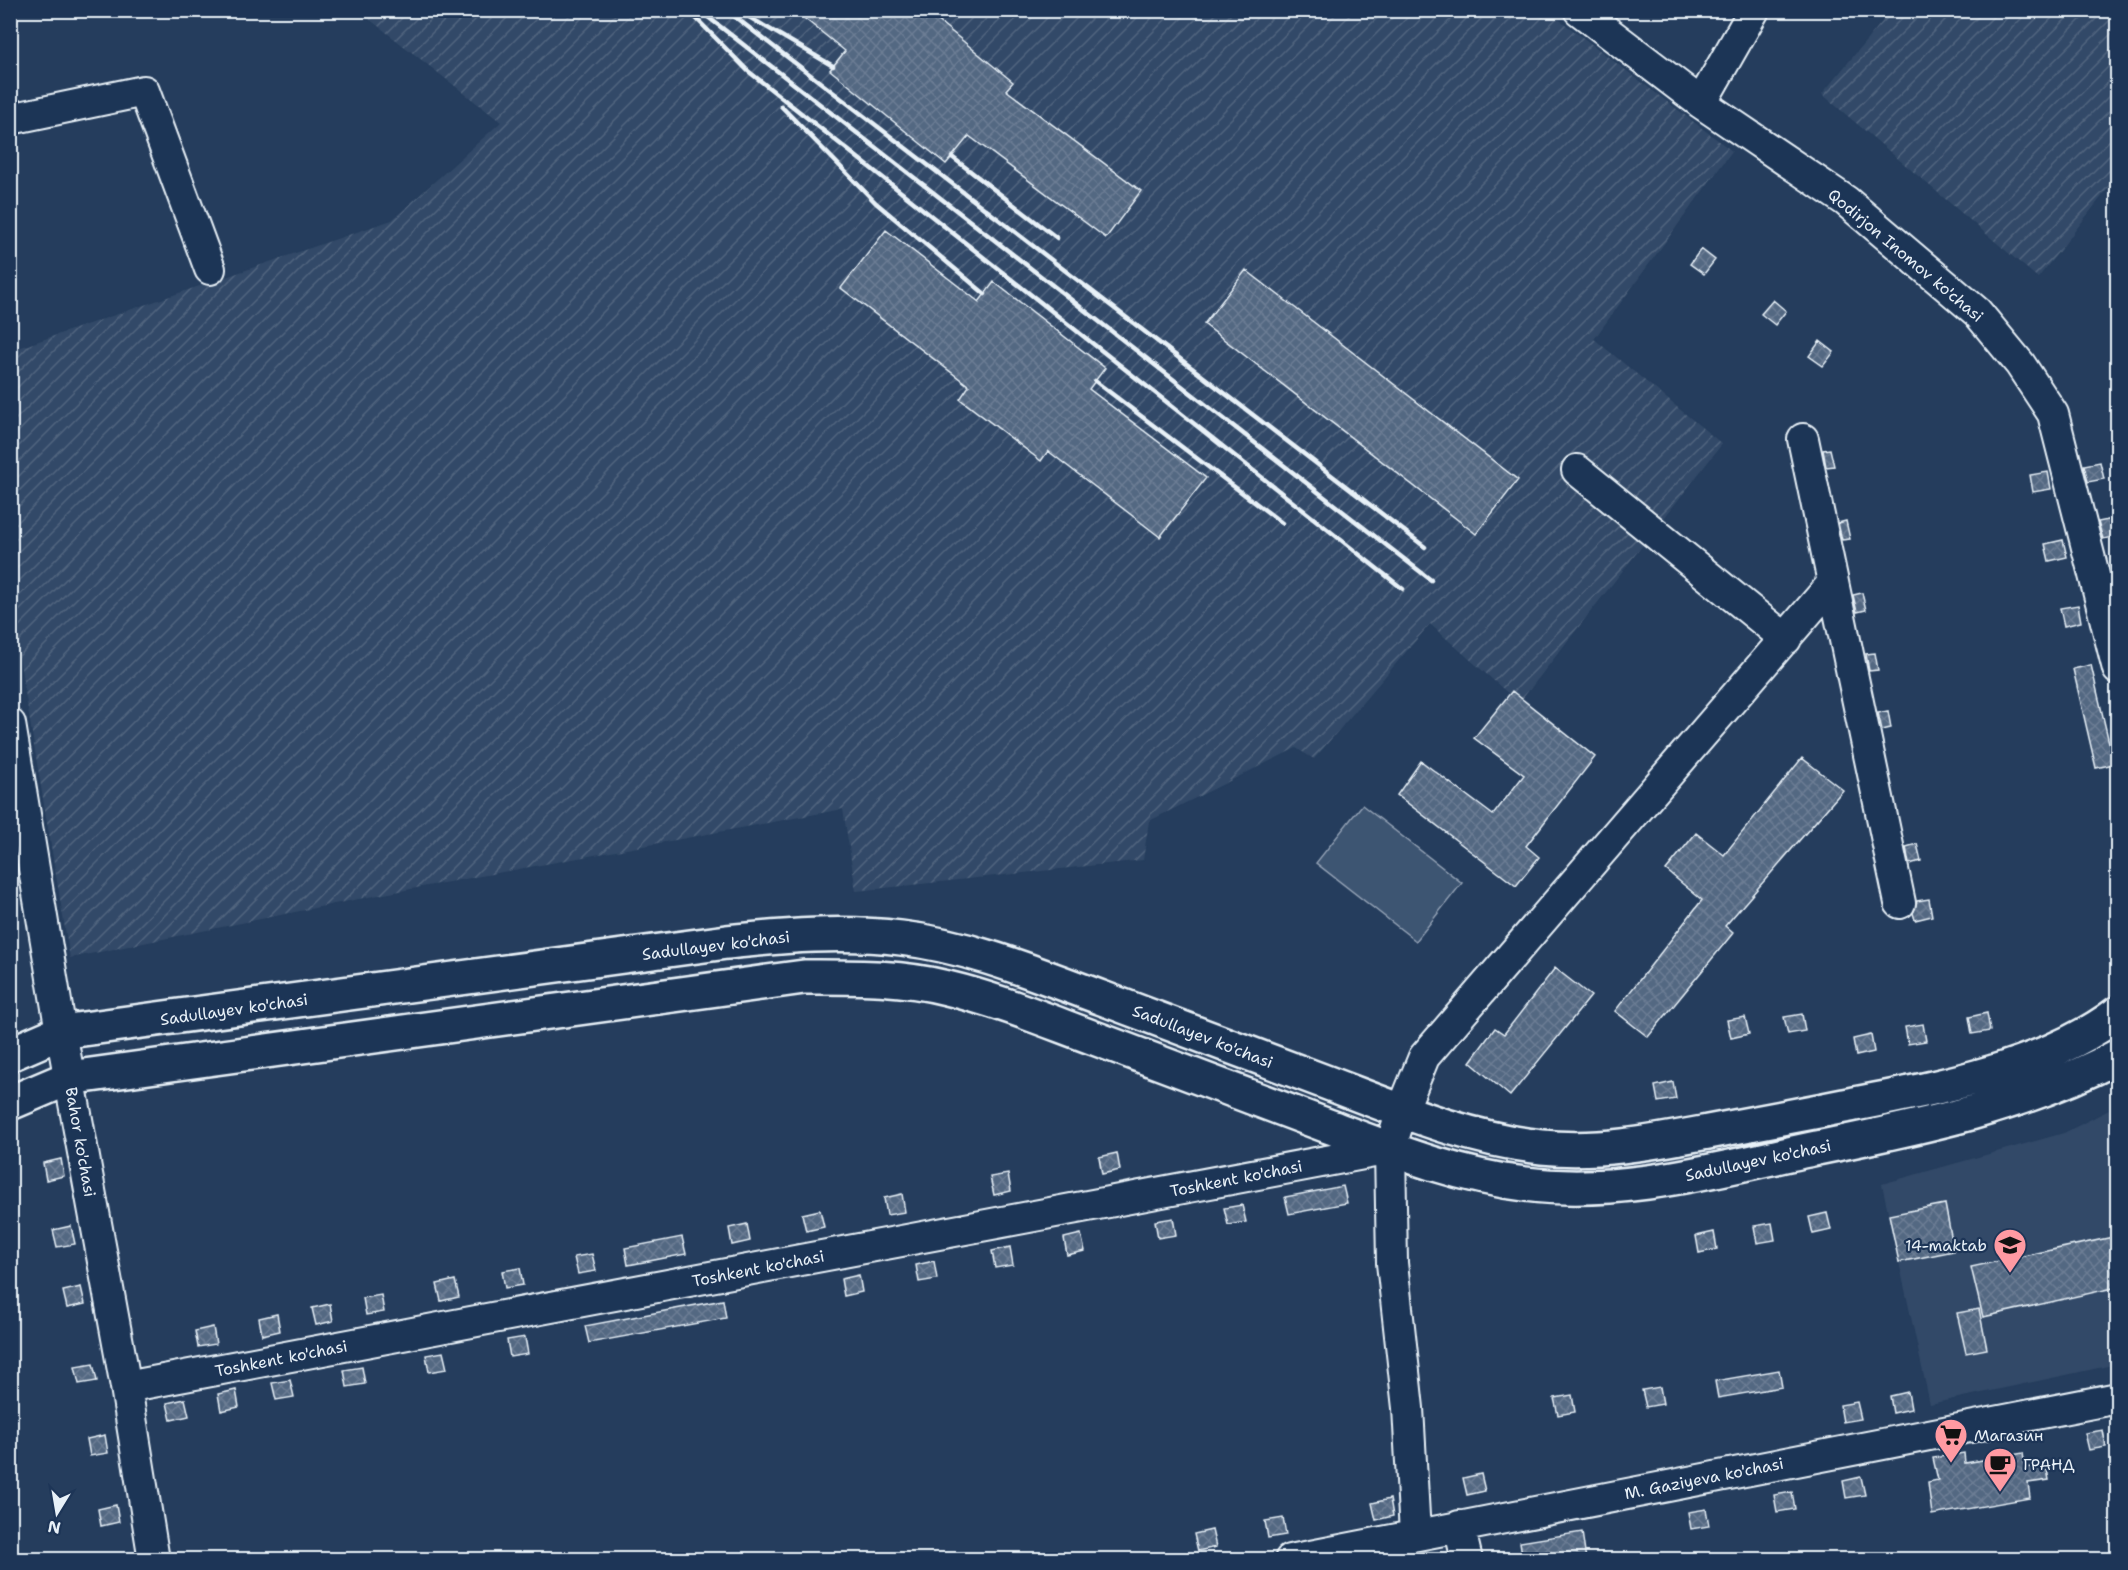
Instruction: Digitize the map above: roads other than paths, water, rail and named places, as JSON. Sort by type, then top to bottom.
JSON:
[{"type":"main road","name":"Sadullayev ko'chasi","points":[[10,1054],[61,1032],[727,942],[806,934],[855,934],[905,938],[974,953],[1041,975],[1402,1111],[1508,1142],[1544,1148],[1580,1149],[1616,1148],[1908,1094],[1990,1073],[2070,1042],[2118,1013]]},
{"type":"main road","name":"Sadullayev ko'chasi","points":[[10,1102],[69,1078],[804,977],[877,976],[947,987],[1015,1009],[1390,1149],[1459,1171],[1526,1184],[1598,1188],[1634,1185],[1921,1126],[2001,1105],[2041,1091],[2081,1075],[2118,1056]]},
{"type":"street","name":"Qodirjon Inomov ko'chasi","points":[[1579,10],[1701,104],[1846,201],[1977,312],[2020,364],[2053,414],[2118,669]]},
{"type":"street","points":[[1701,104],[1754,10]]},
{"type":"street","points":[[10,119],[144,91],[210,269]]},
{"type":"street","points":[[1803,439],[1900,903]]},
{"type":"street","points":[[1577,470],[1786,639]]},
{"type":"street","points":[[1415,1534],[1408,1408],[1392,1263],[1390,1149],[1402,1111],[1424,1057],[1832,584]]},
{"type":"street","name":"Bahor ko'chasi","points":[[10,724],[61,1032],[126,1387],[154,1560]]},
{"type":"street","name":"Toshkent ko'chasi","points":[[126,1387],[1390,1149]]},
{"type":"street","name":"M. Gaziyeva ko'chasi","points":[[1290,1560],[2118,1398]]},
{"type":"street","points":[[1459,1526],[1467,1560]]},
{"type":"railway","points":[[688,10],[748,71],[1403,589]]},
{"type":"railway","points":[[699,10],[1431,580]]},
{"type":"railway","points":[[726,10],[1425,547]]},
{"type":"railway","points":[[737,10],[833,66]]},
{"type":"railway","points":[[781,106],[876,203],[985,294]]},
{"type":"railway","points":[[952,157],[1057,238]]},
{"type":"railway","points":[[1095,381],[1282,523]]},
{"type":"place","name":"14-maktab","points":[[2010,1274]]},
{"type":"place","name":"Магазин","points":[[1951,1464]]},
{"type":"place","name":"ГРАНД","points":[[2000,1493]]}]
